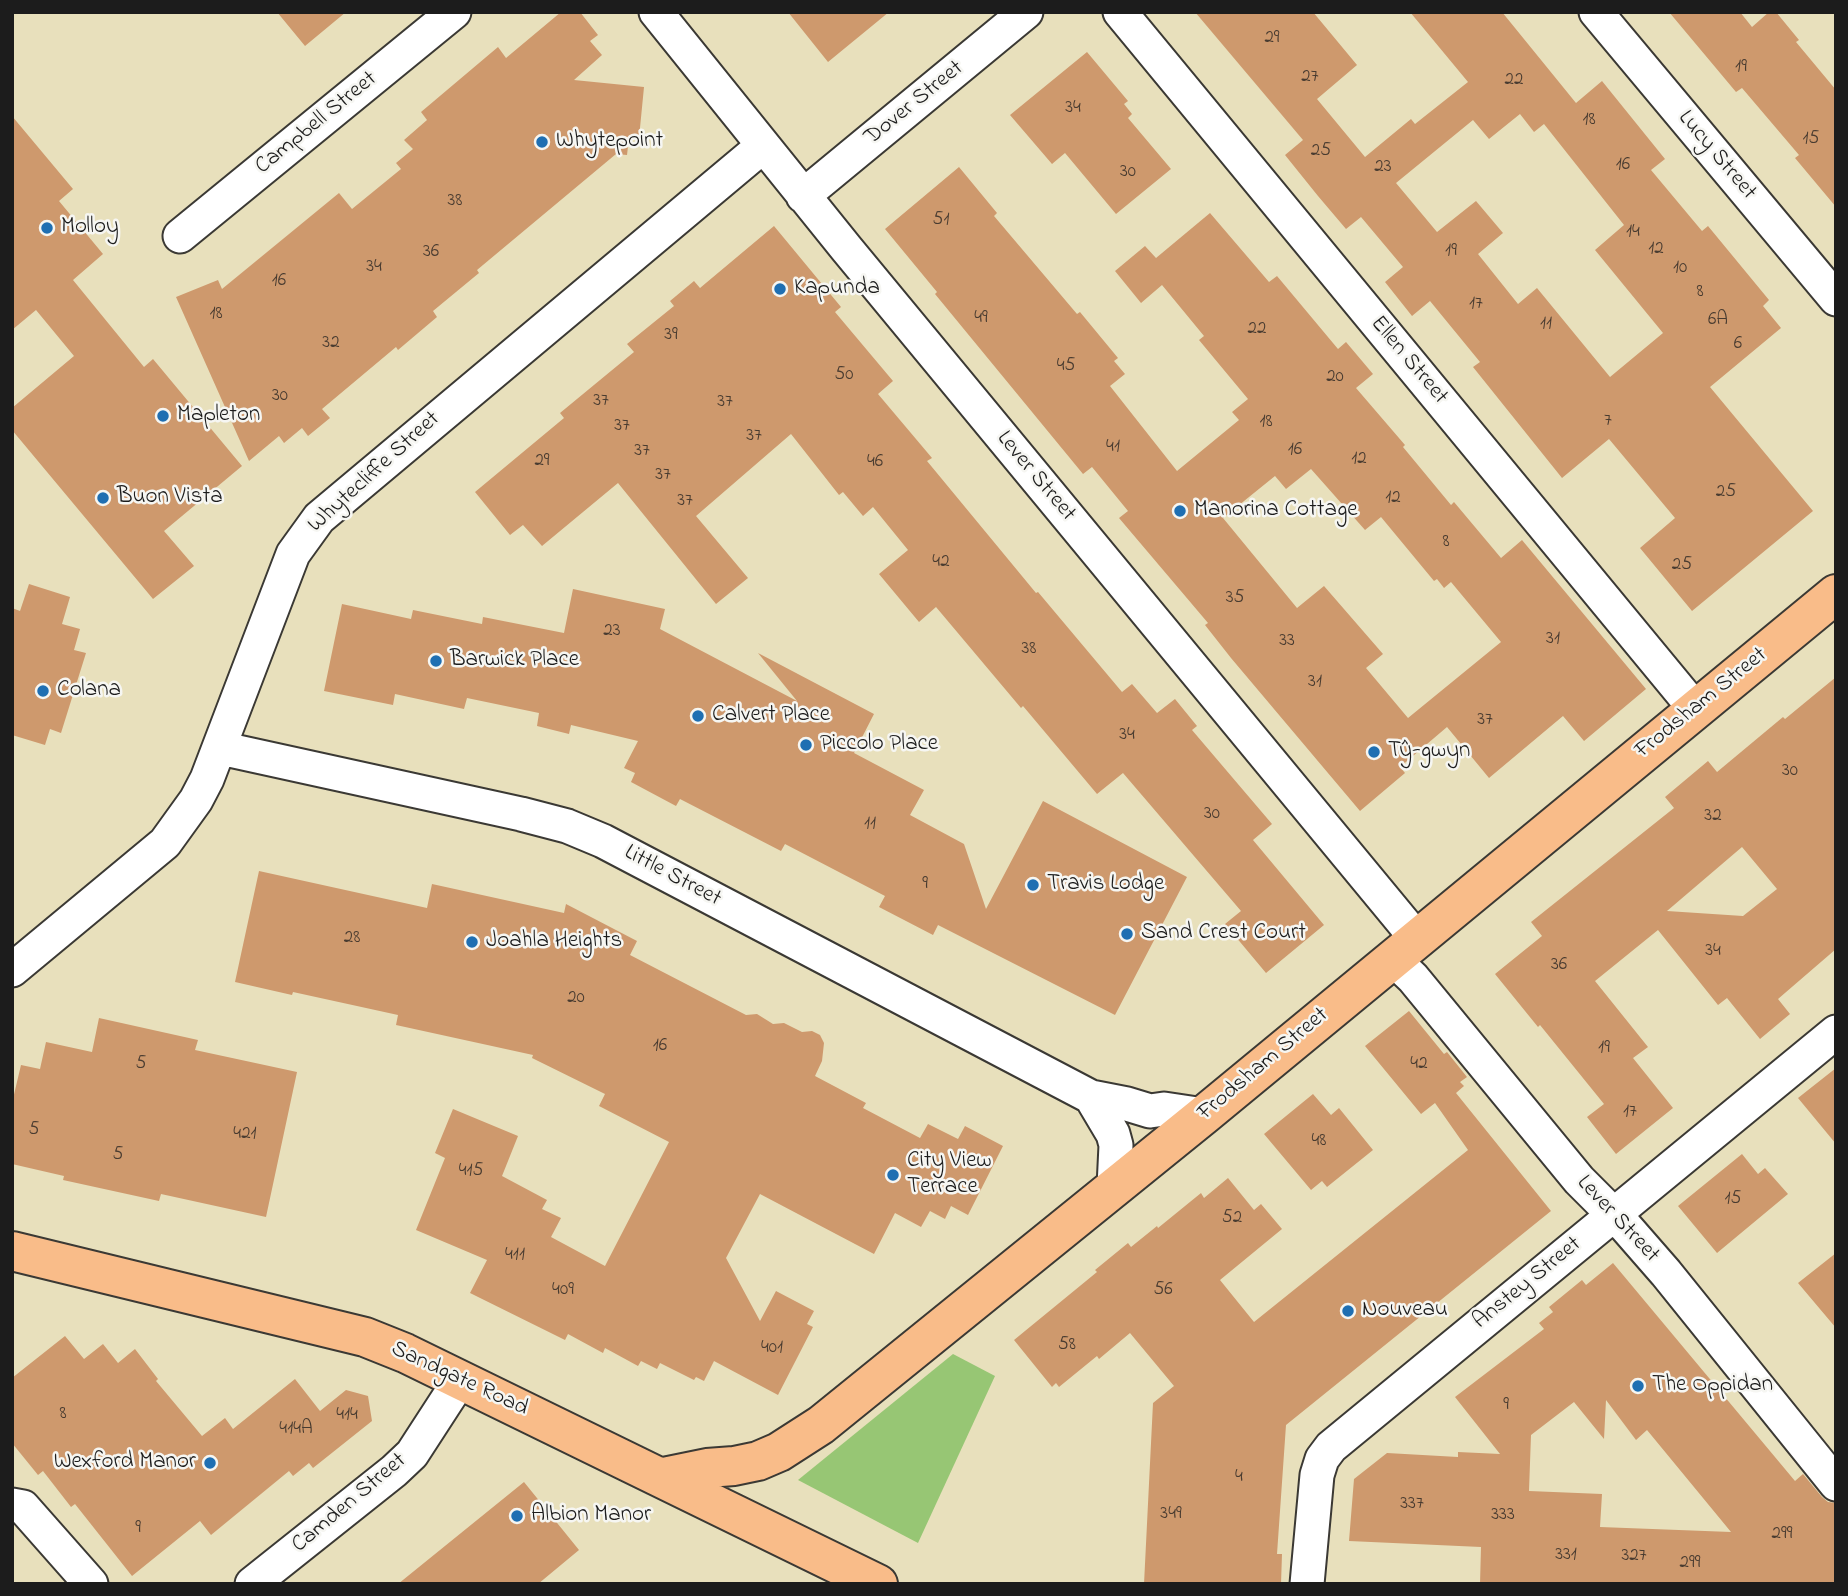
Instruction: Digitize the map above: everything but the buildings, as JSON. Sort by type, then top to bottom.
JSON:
[{"type":"highway","name":"Frodsham Street","points":[[663,1478],[706,1468],[758,1461],[801,1440],[1204,1115],[1836,594]]},
{"type":"highway","name":"Sandgate Road","points":[[12,1251],[365,1338],[405,1353],[878,1584]]},
{"type":"street","name":"Campbell Street","points":[[180,236],[454,12]]},
{"type":"street","name":"Lever Street","points":[[656,12],[1405,949],[1413,978],[1579,1180],[1666,1273],[1836,1485]]},
{"type":"street","name":"Dover Street","points":[[803,195],[1026,12]]},
{"type":"street","name":"Ellen Street","points":[[1120,12],[1696,710]]},
{"type":"street","name":"Lucy Street","points":[[1596,12],[1836,299]]},
{"type":"street","name":"Whytecliffe Street","points":[[12,970],[165,843],[196,800],[220,748],[293,554],[319,518],[763,146]]},
{"type":"street","name":"Little Street","points":[[220,748],[324,769],[567,826],[603,841],[1091,1097],[1150,1111],[1164,1109],[1204,1115]]},
{"type":"street","name":"Anstey Street","points":[[1307,1584],[1317,1475],[1322,1460],[1331,1447],[1836,1032]]},
{"type":"street","points":[[1091,1097],[1113,1134],[1116,1145],[1114,1187]]},
{"type":"street","name":"Camden Street","points":[[252,1584],[412,1454],[460,1380]]},
{"type":"street","points":[[12,1505],[23,1507],[91,1584]]},
{"type":"green space","points":[[953,1354],[995,1376],[918,1543],[798,1480]]},
{"type":"place","name":"Whytepoint","points":[[542,142]]},
{"type":"place","name":"Molloy","points":[[47,228]]},
{"type":"place","name":"Kapunda","points":[[780,289]]},
{"type":"place","name":"Mapleton","points":[[163,416]]},
{"type":"place","name":"Buon Vista","points":[[103,498]]},
{"type":"place","name":"Manorina Cottage","points":[[1180,511]]},
{"type":"place","name":"Barwick Place","points":[[436,661]]},
{"type":"place","name":"Colana","points":[[43,691]]},
{"type":"place","name":"Calvert Place","points":[[698,716]]},
{"type":"place","name":"Piccolo Place","points":[[806,745]]},
{"type":"place","name":"Tŷ-gwyn","points":[[1374,752]]},
{"type":"place","name":"Travis Lodge","points":[[1033,885]]},
{"type":"place","name":"Sand Crest Court","points":[[1127,934]]},
{"type":"place","name":"Joahla Heights","points":[[472,942]]},
{"type":"place","name":"City View Terrace","points":[[893,1175]]},
{"type":"place","name":"Nouveau","points":[[1348,1311]]},
{"type":"place","name":"The Oppidan","points":[[1638,1386]]},
{"type":"place","name":"Wexford Manor","points":[[210,1463]]},
{"type":"place","name":"Albion Manor","points":[[517,1516]]}]
